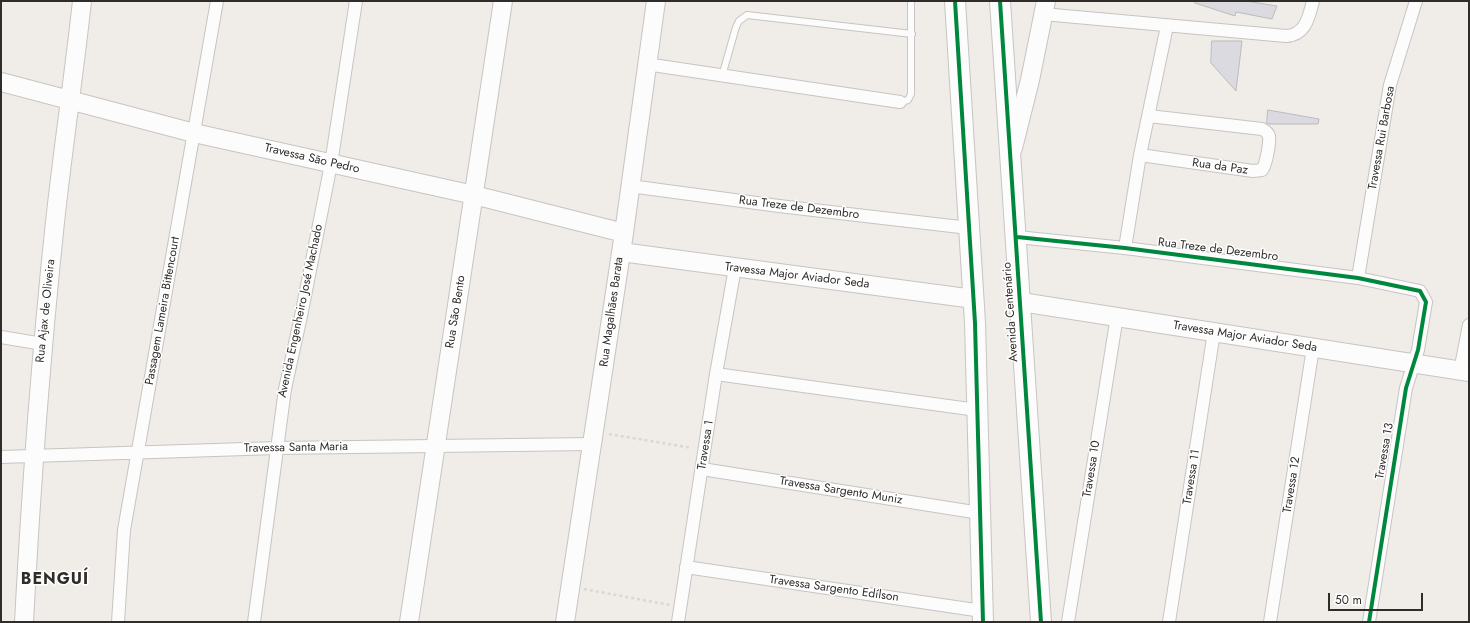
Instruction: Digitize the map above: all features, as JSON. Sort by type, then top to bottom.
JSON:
[{"type":"main road","points":[[955,1],[974,298],[982,616]]},
{"type":"main road","name":"Avenida Centenário","points":[[1000,1],[1012,155],[1031,485],[1041,622]]},
{"type":"street","name":"Rua Ajax de Oliveira","points":[[24,622],[33,456],[43,344],[69,101],[82,1]]},
{"type":"street","name":"Passagem Lameira Bittencourt","points":[[118,622],[124,530],[217,1]]},
{"type":"street","name":"Avenida Engenheiro José Machado","points":[[254,622],[285,389],[331,164],[356,1]]},
{"type":"street","name":"Rua São Bento","points":[[409,622],[503,1]]},
{"type":"street","name":"Rua Magalhães Barata","points":[[564,622],[624,233],[646,64],[656,1]]},
{"type":"street","points":[[1012,155],[1031,74],[1044,8],[1167,26],[1286,36],[1296,34],[1306,25],[1313,1]]},
{"type":"street","name":"Travessa Rui Barbosa","points":[[1358,278],[1390,85],[1416,1]]},
{"type":"street","points":[[1125,248],[1140,156],[1167,26]]},
{"type":"street","points":[[1005,62],[1015,77],[1026,78],[1031,74]]},
{"type":"street","points":[[646,64],[900,102]]},
{"type":"street","name":"Travessa São Pedro","points":[[1,82],[194,133],[474,195],[624,233]]},
{"type":"street","name":"Rua da Paz","points":[[1140,156],[1253,171],[1262,170],[1265,165],[1269,138],[1267,133],[1262,129],[1149,116]]},
{"type":"street","name":"Rua Treze de Dezembro","points":[[630,186],[778,206],[969,228]]},
{"type":"street","name":"Rua Treze de Dezembro","points":[[1016,237],[1125,248],[1358,278],[1416,289]]},
{"type":"street","name":"Travessa Major Aviador Seda","points":[[621,252],[974,298]]},
{"type":"street","name":"Travessa 1","points":[[678,622],[716,374],[735,268]]},
{"type":"street","name":"Travessa 13","points":[[1369,622],[1402,410],[1406,388],[1418,350],[1426,302],[1423,293],[1416,289]]},
{"type":"street","name":"Travessa Major Aviador Seda","points":[[1021,302],[1465,372]]},
{"type":"street","name":"Travessa 10","points":[[1068,622],[1116,316]]},
{"type":"street","points":[[1465,372],[1469,325]]},
{"type":"street","name":"Travessa 11","points":[[1169,622],[1214,332]]},
{"type":"street","points":[[1,337],[43,344]]},
{"type":"street","name":"Travessa 12","points":[[1270,622],[1313,348]]},
{"type":"street","points":[[716,374],[977,410]]},
{"type":"street","name":"Travessa Santa Maria","points":[[1,457],[276,448],[436,445],[593,438]]},
{"type":"street","name":"Travessa Sargento Muniz","points":[[702,469],[980,513]]},
{"type":"street","name":"Travessa Sargento Edílson","points":[[686,567],[982,616]]},
{"type":"lane","points":[[900,102],[908,100],[911,94],[911,1]]},
{"type":"lane","points":[[722,76],[736,27],[739,21],[747,15],[912,34]]},
{"type":"path","points":[[593,438],[705,450]]},
{"type":"path","points":[[570,587],[680,607]]},
{"type":"building","points":[[1195,1],[1246,1],[1277,6],[1272,19],[1236,12],[1235,16],[1195,3]]},
{"type":"building","points":[[1212,41],[1242,41],[1236,91],[1211,63]]},
{"type":"building","points":[[1268,110],[1319,119],[1318,124],[1269,124],[1267,123]]},
{"type":"cycle path","points":[[955,1],[975,323],[983,622]]},
{"type":"cycle path","points":[[1000,1],[1041,622]]},
{"type":"cycle path","points":[[1017,237],[1125,248],[1358,278],[1420,291],[1426,302],[1418,350],[1406,388],[1369,622]]},
{"type":"district","name":"BENGUÍ","points":[[55,580]]}]
